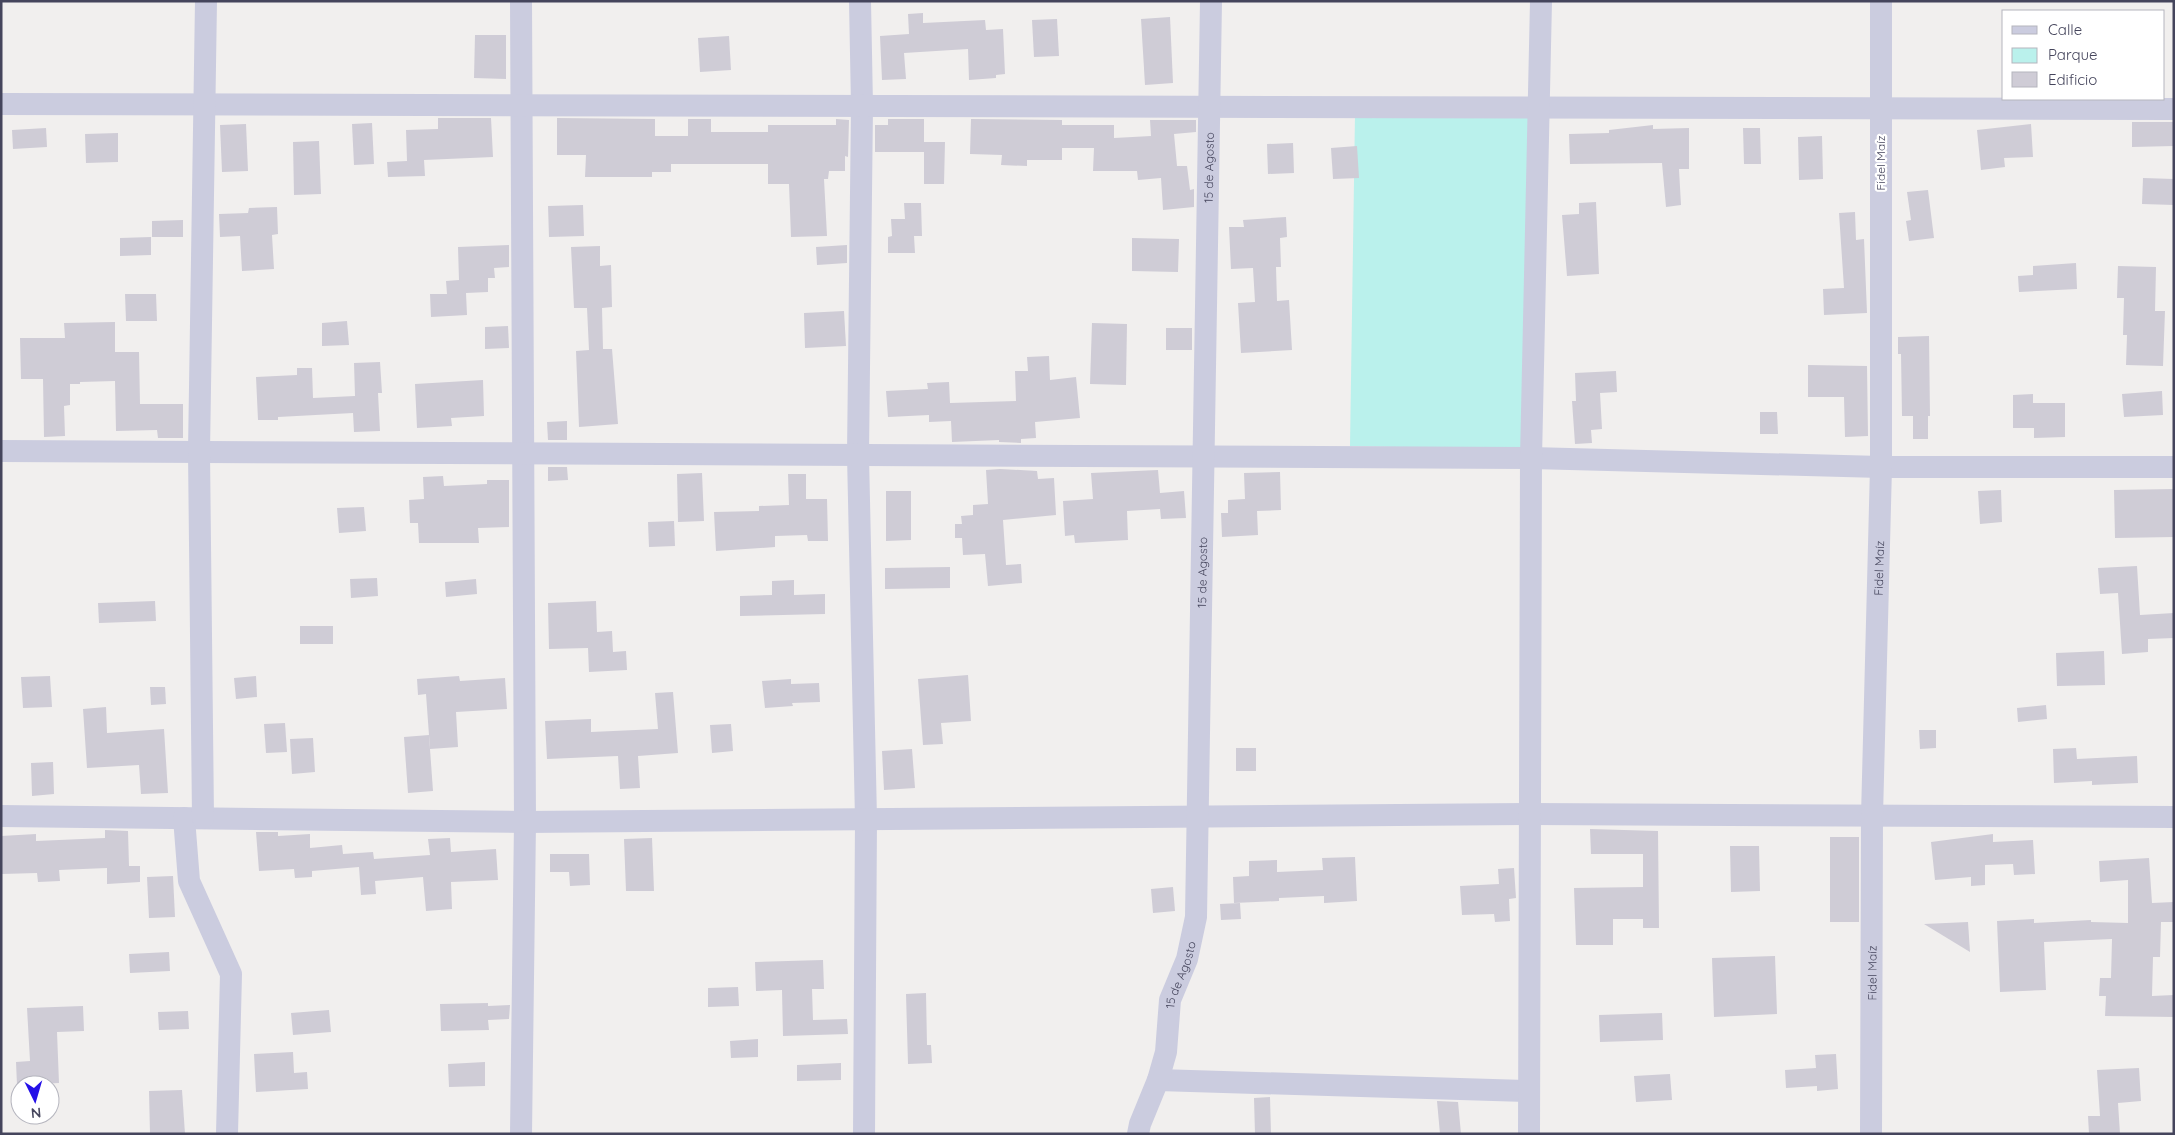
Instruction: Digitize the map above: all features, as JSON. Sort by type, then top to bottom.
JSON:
[{"type":"street","points":[[206,1],[194,818],[189,881],[231,974],[227,1134]]},
{"type":"street","points":[[521,1],[525,822],[521,1134]]},
{"type":"street","points":[[860,1],[862,106],[858,455],[866,819],[864,1134]]},
{"type":"street","name":"15 de Agosto","points":[[1138,1134],[1166,1052],[1170,1000],[1187,959],[1196,917],[1211,1]]},
{"type":"street","points":[[1529,1134],[1530,458],[1540,108],[1541,1]]},
{"type":"street","name":"Fidel Maíz","points":[[1871,1134],[1872,816],[1880,467],[1880,1]]},
{"type":"street","points":[[1,104],[2174,109]]},
{"type":"street","points":[[1,451],[1530,458],[1880,467],[2174,467]]},
{"type":"street","points":[[1,816],[525,822],[1530,814],[2174,817]]},
{"type":"street","points":[[1158,1080],[1529,1091]]},
{"type":"green space","points":[[1355,114],[1536,117],[1525,450],[1350,446]]},
{"type":"building","points":[[923,13],[923,23],[985,20],[986,30],[1003,29],[1005,74],[996,75],[996,78],[969,80],[968,49],[904,53],[906,79],[882,80],[880,36],[909,34],[908,14]]},
{"type":"building","points":[[1170,17],[1173,83],[1145,85],[1141,19]]},
{"type":"building","points":[[1057,19],[1059,56],[1034,57],[1032,20]]},
{"type":"building","points":[[475,35],[506,35],[506,79],[474,78]]},
{"type":"building","points":[[729,36],[731,70],[700,72],[698,38]]},
{"type":"building","points":[[438,118],[491,118],[493,157],[424,160],[425,176],[388,177],[387,162],[407,161],[406,130],[438,129]]},
{"type":"building","points":[[557,118],[655,119],[655,136],[688,136],[688,119],[711,119],[711,132],[768,132],[768,125],[836,125],[836,119],[849,120],[848,157],[845,156],[845,171],[829,171],[828,179],[824,179],[827,236],[791,237],[789,184],[768,184],[768,164],[671,164],[671,172],[652,172],[652,177],[585,177],[586,155],[557,155]]},
{"type":"building","points":[[888,119],[924,119],[924,142],[945,142],[944,184],[924,184],[924,152],[875,152],[875,125],[888,125]]},
{"type":"building","points":[[971,119],[1062,120],[1062,125],[1114,125],[1114,138],[1151,136],[1150,120],[1196,120],[1196,132],[1174,134],[1177,166],[1187,166],[1190,190],[1194,189],[1194,207],[1163,210],[1161,178],[1138,180],[1137,171],[1093,171],[1094,148],[1062,148],[1062,160],[1027,160],[1027,166],[1001,165],[1002,155],[970,154]]},
{"type":"building","points":[[2132,122],[2174,122],[2174,146],[2132,147]]},
{"type":"building","points":[[372,123],[374,164],[354,165],[352,124]]},
{"type":"building","points":[[246,124],[248,171],[222,172],[220,125]]},
{"type":"building","points":[[2031,124],[2033,157],[2004,158],[2005,167],[1981,170],[1977,130]]},
{"type":"building","points":[[1653,125],[1653,129],[1689,128],[1689,169],[1679,169],[1681,205],[1666,207],[1662,163],[1570,164],[1569,134],[1609,133],[1609,130]]},
{"type":"building","points":[[46,128],[47,147],[13,149],[12,130]]},
{"type":"building","points":[[1743,128],[1760,128],[1761,164],[1744,164]]},
{"type":"building","points":[[118,133],[118,162],[86,163],[85,134]]},
{"type":"building","points":[[1822,136],[1823,179],[1799,180],[1798,137]]},
{"type":"building","points":[[319,141],[321,194],[294,195],[293,142]]},
{"type":"building","points":[[1293,143],[1294,173],[1268,174],[1267,144]]},
{"type":"building","points":[[1357,146],[1359,178],[1333,179],[1331,148]]},
{"type":"building","points":[[2143,178],[2174,179],[2174,205],[2142,204]]},
{"type":"building","points":[[1928,190],[1934,238],[1909,241],[1906,221],[1911,220],[1907,192]]},
{"type":"building","points":[[1596,202],[1599,274],[1567,276],[1562,215],[1579,214],[1579,203]]},
{"type":"building","points":[[904,203],[921,203],[922,236],[914,236],[915,253],[888,253],[888,237],[892,236],[891,219],[905,219]]},
{"type":"building","points":[[583,205],[584,236],[549,237],[548,206]]},
{"type":"building","points":[[277,207],[278,234],[272,235],[274,269],[242,271],[240,236],[220,237],[219,214],[248,213],[249,208]]},
{"type":"building","points":[[1855,212],[1856,240],[1864,239],[1867,313],[1824,315],[1823,289],[1844,288],[1839,213]]},
{"type":"building","points":[[1286,217],[1287,237],[1280,238],[1281,267],[1276,267],[1277,301],[1289,300],[1292,350],[1241,353],[1238,303],[1255,302],[1253,268],[1231,269],[1229,227],[1244,227],[1243,220]]},
{"type":"building","points":[[183,220],[183,237],[152,237],[152,221]]},
{"type":"building","points":[[151,237],[151,255],[120,256],[120,238]]},
{"type":"building","points":[[1132,238],[1179,239],[1178,272],[1132,271]]},
{"type":"building","points":[[509,245],[509,267],[494,268],[495,278],[488,278],[488,292],[466,293],[467,315],[431,317],[430,294],[447,294],[446,281],[459,280],[458,247]]},
{"type":"building","points":[[847,245],[847,263],[817,265],[816,247]]},
{"type":"building","points":[[600,246],[600,266],[611,265],[612,307],[602,308],[603,349],[612,349],[618,424],[579,427],[576,351],[589,350],[587,308],[574,308],[571,247]]},
{"type":"building","points":[[2076,263],[2077,289],[2019,292],[2018,276],[2033,275],[2033,266]]},
{"type":"building","points":[[2118,266],[2156,267],[2155,311],[2165,311],[2163,366],[2126,365],[2127,335],[2123,335],[2124,298],[2117,298]]},
{"type":"building","points":[[125,294],[156,294],[157,321],[126,321]]},
{"type":"building","points":[[844,311],[846,346],[805,348],[804,313]]},
{"type":"building","points":[[347,321],[349,345],[322,346],[322,323]]},
{"type":"building","points":[[115,322],[115,352],[139,352],[140,404],[183,404],[183,438],[158,438],[157,430],[116,431],[115,381],[70,384],[70,405],[64,406],[65,436],[44,437],[43,379],[21,379],[20,338],[65,338],[64,323]]},
{"type":"building","points":[[1092,323],[1127,324],[1126,385],[1090,384]]},
{"type":"building","points":[[508,326],[509,348],[485,349],[485,327]]},
{"type":"building","points":[[1166,328],[1192,328],[1192,350],[1166,350]]},
{"type":"building","points":[[1929,336],[1930,416],[1928,416],[1928,439],[1913,439],[1913,416],[1902,416],[1901,354],[1898,354],[1898,337]]},
{"type":"building","points":[[1049,356],[1050,380],[1076,377],[1080,418],[1035,422],[1036,438],[1021,439],[1021,443],[999,442],[999,440],[952,442],[951,421],[929,422],[929,415],[888,417],[886,391],[928,389],[927,383],[949,382],[950,403],[1016,401],[1015,371],[1028,371],[1027,357]]},
{"type":"building","points":[[380,362],[382,393],[378,393],[380,431],[354,432],[353,413],[278,417],[278,420],[258,420],[256,377],[297,375],[297,368],[312,368],[313,398],[355,396],[354,363]]},
{"type":"building","points":[[1808,365],[1867,366],[1868,436],[1845,437],[1844,397],[1808,397]]},
{"type":"building","points":[[1616,371],[1617,392],[1600,393],[1602,429],[1591,430],[1592,443],[1575,444],[1572,401],[1576,401],[1575,373]]},
{"type":"building","points":[[483,380],[484,416],[451,418],[452,426],[417,428],[415,384]]},
{"type":"building","points":[[2162,391],[2163,415],[2124,417],[2122,394]]},
{"type":"building","points":[[2033,394],[2033,403],[2065,403],[2065,437],[2034,438],[2034,428],[2013,428],[2013,395]]},
{"type":"building","points":[[1760,412],[1777,412],[1778,434],[1760,434]]},
{"type":"building","points":[[567,421],[567,440],[548,440],[547,422]]},
{"type":"building","points":[[548,467],[567,467],[568,480],[548,481]]},
{"type":"building","points":[[986,470],[1037,471],[1038,479],[1054,478],[1056,515],[1003,520],[1006,565],[1021,564],[1022,583],[988,586],[985,554],[963,555],[962,538],[955,538],[955,524],[962,524],[961,516],[973,515],[973,505],[988,504]]},
{"type":"building","points":[[1158,470],[1160,493],[1184,491],[1186,518],[1161,519],[1160,509],[1127,511],[1128,540],[1075,543],[1074,535],[1065,536],[1063,501],[1093,499],[1091,473]]},
{"type":"building","points":[[1280,472],[1281,510],[1257,511],[1258,535],[1222,537],[1221,513],[1228,513],[1228,500],[1245,499],[1244,473]]},
{"type":"building","points":[[702,473],[704,521],[678,522],[677,474]]},
{"type":"building","points":[[788,474],[806,474],[806,499],[827,499],[828,541],[808,541],[807,535],[775,536],[775,547],[716,551],[714,512],[759,511],[759,506],[789,505]]},
{"type":"building","points":[[443,476],[444,486],[487,484],[487,480],[509,480],[509,527],[478,528],[479,543],[419,543],[418,523],[410,523],[409,500],[424,499],[423,477]]},
{"type":"building","points":[[2174,489],[2174,537],[2115,538],[2114,490]]},
{"type":"building","points":[[2001,490],[2002,522],[1980,524],[1978,491]]},
{"type":"building","points":[[886,491],[911,491],[911,540],[886,541]]},
{"type":"building","points":[[364,507],[366,531],[339,533],[337,508]]},
{"type":"building","points":[[674,521],[675,546],[649,547],[648,522]]},
{"type":"building","points":[[2137,566],[2140,615],[2174,613],[2174,638],[2148,639],[2148,652],[2122,654],[2118,593],[2100,594],[2098,568]]},
{"type":"building","points":[[950,567],[950,588],[885,589],[885,568]]},
{"type":"building","points":[[377,578],[378,596],[351,598],[350,579]]},
{"type":"building","points":[[476,579],[477,594],[446,597],[445,582]]},
{"type":"building","points":[[794,580],[794,595],[825,594],[825,614],[740,616],[740,596],[772,595],[772,581]]},
{"type":"building","points":[[155,601],[156,621],[99,623],[98,603]]},
{"type":"building","points":[[596,601],[597,632],[612,631],[613,652],[626,651],[627,670],[589,672],[588,648],[549,649],[548,603]]},
{"type":"building","points":[[300,626],[333,626],[333,644],[300,644]]},
{"type":"building","points":[[2104,651],[2105,685],[2057,686],[2056,653]]},
{"type":"building","points":[[968,675],[971,721],[941,723],[943,744],[923,745],[918,679]]},
{"type":"building","points":[[50,676],[52,707],[23,708],[21,677]]},
{"type":"building","points":[[256,676],[257,697],[236,699],[234,678]]},
{"type":"building","points":[[459,676],[460,681],[505,678],[507,709],[456,712],[458,747],[430,749],[426,694],[418,695],[417,679]]},
{"type":"building","points":[[791,679],[791,684],[819,683],[820,702],[792,703],[793,706],[765,708],[762,681]]},
{"type":"building","points":[[150,687],[165,687],[166,704],[151,705]]},
{"type":"building","points":[[673,692],[678,753],[638,756],[640,788],[620,789],[618,756],[547,759],[545,721],[591,719],[591,732],[658,729],[655,693]]},
{"type":"building","points":[[2046,705],[2047,719],[2018,722],[2017,708]]},
{"type":"building","points":[[106,707],[107,733],[164,729],[168,793],[141,794],[139,765],[87,768],[83,709]]},
{"type":"building","points":[[285,723],[287,752],[266,753],[264,724]]},
{"type":"building","points":[[731,724],[733,751],[712,753],[710,725]]},
{"type":"building","points":[[1919,730],[1936,730],[1936,748],[1920,749]]},
{"type":"building","points":[[429,735],[433,791],[408,793],[404,737]]},
{"type":"building","points":[[313,738],[315,772],[292,774],[290,739]]},
{"type":"building","points":[[1236,748],[1256,748],[1256,771],[1236,771]]},
{"type":"building","points":[[2076,748],[2077,759],[2137,756],[2138,783],[2092,785],[2092,781],[2054,783],[2053,749]]},
{"type":"building","points":[[912,749],[915,788],[884,790],[882,751]]},
{"type":"building","points":[[53,762],[54,794],[32,796],[31,763]]},
{"type":"building","points":[[1590,829],[1658,831],[1659,928],[1643,928],[1643,919],[1613,919],[1613,945],[1576,945],[1574,888],[1643,887],[1643,854],[1591,854]]},
{"type":"building","points":[[105,830],[128,831],[129,866],[140,866],[140,882],[107,884],[107,868],[59,870],[60,881],[38,882],[37,873],[2,874],[1,836],[36,834],[36,841],[105,838]]},
{"type":"building","points":[[256,832],[278,832],[278,836],[310,834],[310,848],[342,845],[343,854],[373,852],[374,859],[430,855],[428,839],[450,838],[451,852],[496,849],[498,880],[451,882],[452,909],[426,911],[423,877],[375,881],[376,894],[361,895],[359,867],[312,871],[312,877],[295,878],[294,869],[259,871]]},
{"type":"building","points":[[1993,834],[1993,842],[2033,840],[2035,874],[2014,875],[2013,864],[1985,865],[1985,885],[1971,886],[1971,877],[1935,880],[1931,842]]},
{"type":"building","points":[[1830,837],[1859,837],[1859,922],[1830,922]]},
{"type":"building","points":[[652,838],[654,891],[626,891],[624,839]]},
{"type":"building","points":[[1730,846],[1759,846],[1760,891],[1731,892]]},
{"type":"building","points":[[550,854],[589,854],[590,885],[570,886],[569,872],[550,872]]},
{"type":"building","points":[[1355,857],[1357,901],[1324,903],[1324,896],[1234,903],[1233,877],[1249,876],[1249,861],[1277,860],[1277,872],[1323,870],[1322,858]]},
{"type":"building","points":[[2149,858],[2152,903],[2174,902],[2174,922],[2161,922],[2160,957],[2153,957],[2152,996],[2174,995],[2174,1017],[2105,1016],[2106,996],[2099,996],[2100,978],[2111,978],[2112,939],[2044,942],[2046,990],[2000,992],[1997,921],[2034,919],[2034,923],[2091,920],[2091,922],[2128,923],[2128,880],[2100,882],[2099,861]]},
{"type":"building","points":[[1514,868],[1516,898],[1509,899],[1510,921],[1495,922],[1494,914],[1462,915],[1460,886],[1499,884],[1498,869]]},
{"type":"building","points":[[173,876],[175,917],[149,918],[147,877]]},
{"type":"building","points":[[1173,887],[1175,911],[1153,913],[1151,889]]},
{"type":"building","points":[[1240,903],[1241,919],[1221,920],[1220,904]]},
{"type":"building","points":[[1968,922],[1970,952],[1924,924]]},
{"type":"building","points":[[169,952],[170,971],[130,973],[129,954]]},
{"type":"building","points":[[1775,956],[1777,1014],[1714,1017],[1712,958]]},
{"type":"building","points":[[823,960],[824,989],[812,989],[813,1020],[847,1019],[848,1034],[783,1036],[782,990],[756,991],[755,962]]},
{"type":"building","points":[[738,987],[739,1006],[708,1007],[708,988]]},
{"type":"building","points":[[926,993],[927,1045],[931,1045],[932,1063],[908,1064],[906,994]]},
{"type":"building","points":[[488,1003],[488,1006],[510,1005],[509,1019],[488,1020],[489,1030],[441,1031],[440,1004]]},
{"type":"building","points":[[83,1006],[84,1031],[57,1032],[59,1075],[17,1075],[16,1062],[30,1061],[27,1008]]},
{"type":"building","points":[[329,1010],[331,1032],[293,1035],[291,1013]]},
{"type":"building","points":[[188,1011],[189,1029],[159,1030],[158,1012]]},
{"type":"building","points":[[1662,1013],[1663,1040],[1600,1042],[1599,1015]]},
{"type":"building","points":[[758,1039],[758,1057],[731,1058],[730,1041]]},
{"type":"building","points":[[293,1052],[294,1073],[307,1072],[308,1089],[256,1092],[254,1054]]},
{"type":"building","points":[[1836,1054],[1838,1089],[1817,1091],[1817,1086],[1786,1088],[1785,1070],[1816,1068],[1815,1055]]},
{"type":"building","points":[[485,1062],[485,1086],[449,1087],[448,1064]]},
{"type":"building","points":[[841,1063],[841,1080],[797,1081],[797,1065]]},
{"type":"building","points":[[2139,1068],[2141,1101],[2118,1103],[2120,1134],[2089,1134],[2088,1116],[2100,1116],[2097,1070]]},
{"type":"building","points":[[1670,1074],[1672,1100],[1636,1102],[1634,1076]]},
{"type":"building","points":[[182,1090],[185,1134],[150,1134],[149,1091]]},
{"type":"building","points":[[1270,1097],[1271,1134],[1255,1134],[1254,1098]]},
{"type":"building","points":[[1437,1101],[1458,1102],[1461,1134],[1440,1134]]}]
